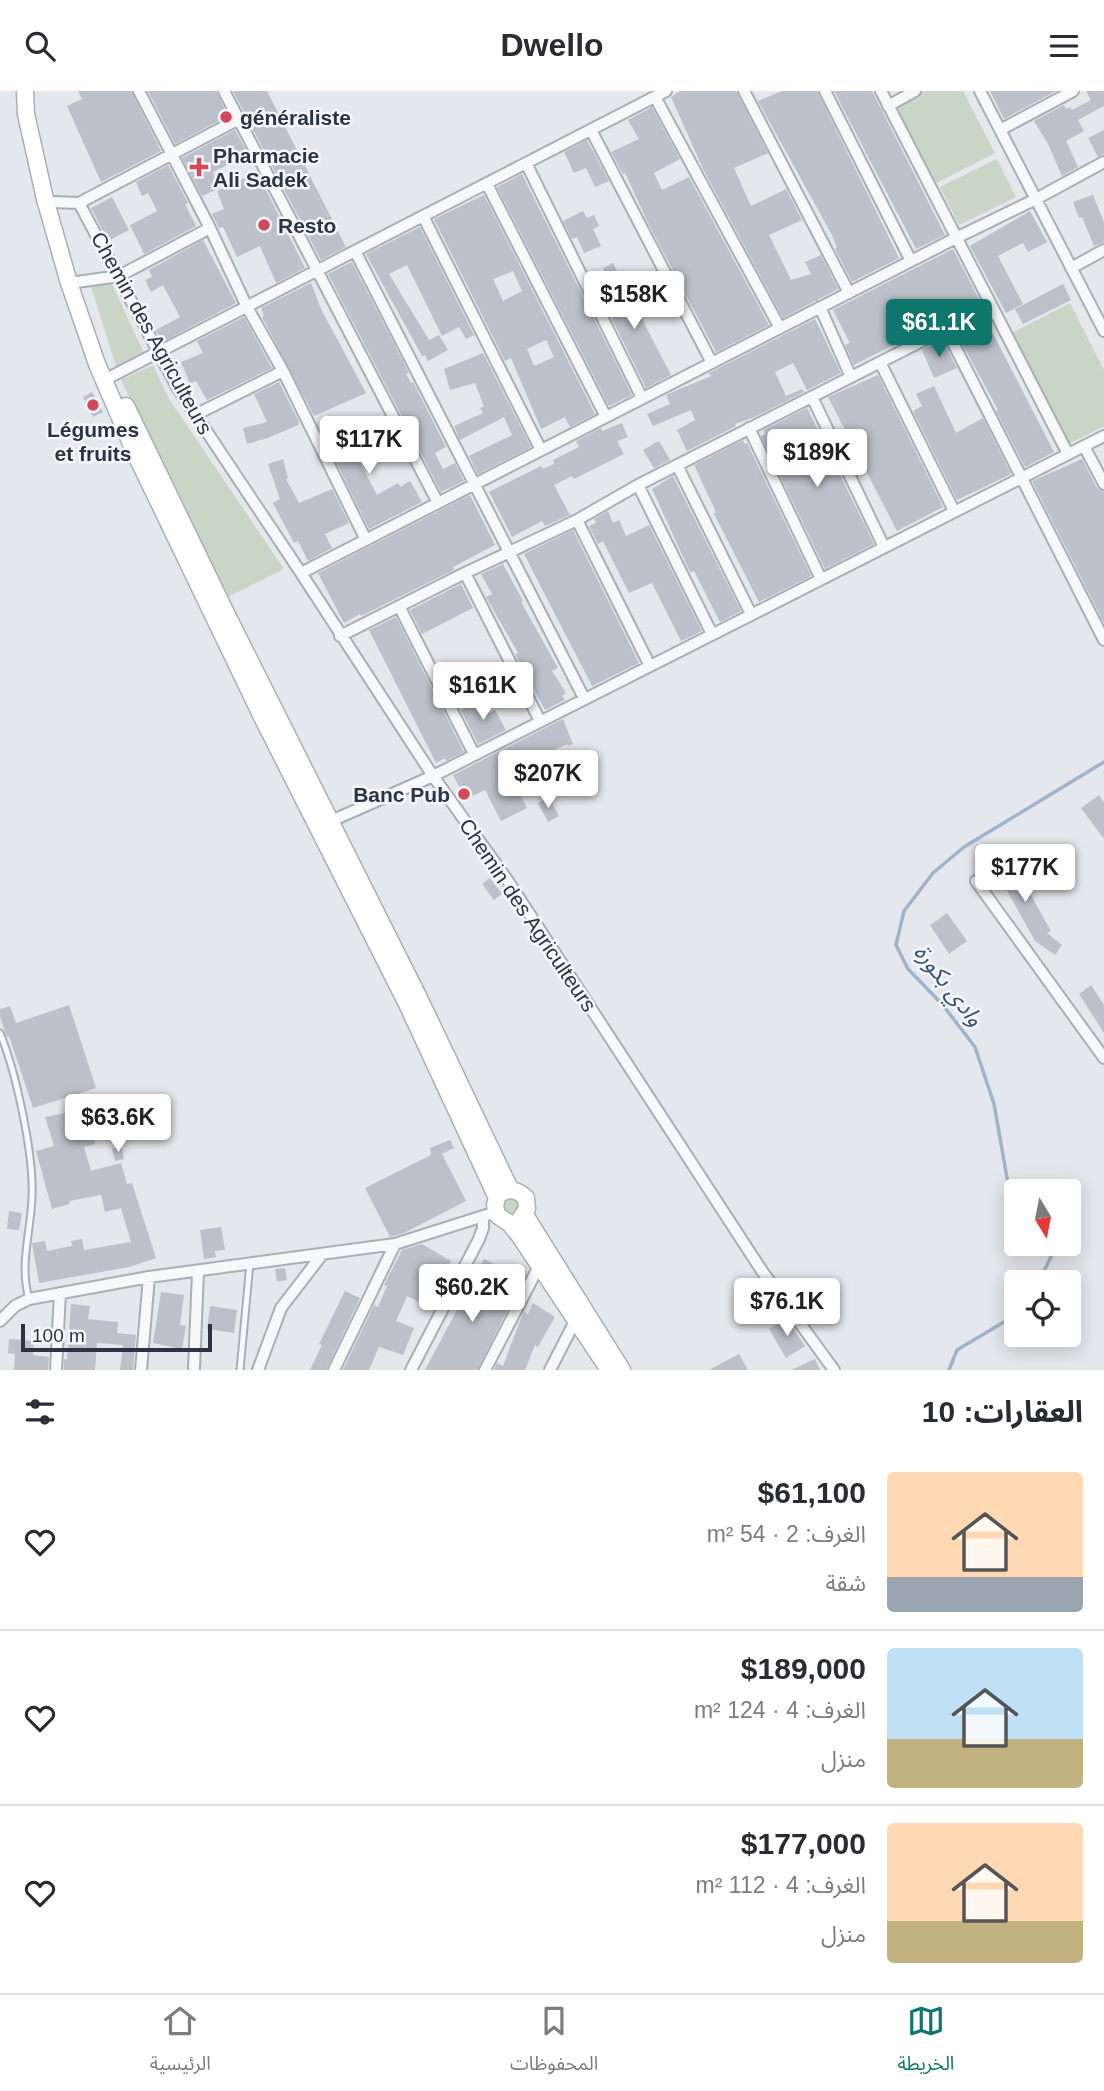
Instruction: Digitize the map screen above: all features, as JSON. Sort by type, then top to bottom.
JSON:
[{"type":"main road","points":[[25,91],[26,114],[45,199],[69,283],[105,367],[331,821],[501,1219],[509,1223],[609,1370]]},
{"type":"main road","points":[[36,91],[36,114],[53,202],[94,342]]},
{"type":"main road","points":[[105,367],[136,455],[263,719],[407,1003],[496,1204]]},
{"type":"main road","points":[[496,1204],[516,1190],[526,1198],[525,1215],[519,1221],[509,1223]]},
{"type":"main road","points":[[525,1215],[622,1370]]},
{"type":"street","points":[[139,91],[211,228],[247,307],[283,371],[366,540]]},
{"type":"street","points":[[224,91],[438,503]]},
{"type":"street","points":[[105,367],[159,352],[666,91]]},
{"type":"street","points":[[744,91],[849,293]]},
{"type":"street","points":[[825,91],[911,261]]},
{"type":"street","points":[[881,91],[1068,454]]},
{"type":"street","points":[[888,106],[915,91]]},
{"type":"street","points":[[980,91],[1104,331]]},
{"type":"street","points":[[1000,130],[1069,92]]},
{"type":"street","points":[[655,97],[780,328]]},
{"type":"street","points":[[53,202],[79,203],[239,119]]},
{"type":"street","points":[[591,130],[712,363]]},
{"type":"street","points":[[301,573],[1104,162]]},
{"type":"street","points":[[526,163],[642,398]]},
{"type":"street","points":[[487,184],[606,417]]},
{"type":"street","name":"Chemin des Agriculteurs","points":[[79,203],[177,387],[195,415],[433,776],[508,881],[762,1271],[834,1370]]},
{"type":"street","points":[[424,216],[541,450]]},
{"type":"street","points":[[77,282],[119,276],[211,228]]},
{"type":"street","points":[[1072,268],[1104,250]]},
{"type":"street","points":[[355,251],[584,698]]},
{"type":"street","points":[[340,636],[465,573],[510,554],[638,485],[991,306]]},
{"type":"street","points":[[820,307],[851,377]]},
{"type":"street","points":[[946,329],[1104,640]]},
{"type":"street","points":[[880,362],[954,511]]},
{"type":"street","points":[[195,415],[283,371]]},
{"type":"street","points":[[812,397],[884,547]]},
{"type":"street","points":[[749,429],[821,579]]},
{"type":"street","points":[[331,821],[433,776],[1104,436]]},
{"type":"street","points":[[1084,446],[1104,484]]},
{"type":"street","points":[[677,465],[751,614]]},
{"type":"street","points":[[638,485],[712,634]]},
{"type":"street","points":[[577,520],[650,666]]},
{"type":"street","points":[[465,573],[540,721]]},
{"type":"street","points":[[399,606],[474,754]]},
{"type":"street","points":[[976,881],[1104,1058]]},
{"type":"street","points":[[0,1321],[29,1299],[149,1277],[395,1244],[496,1204]]},
{"type":"street","points":[[411,1370],[496,1204]]},
{"type":"street","points":[[334,1370],[395,1244]]},
{"type":"street","points":[[258,1370],[281,1308],[321,1256]]},
{"type":"street","points":[[485,1370],[539,1266]]},
{"type":"street","points":[[194,1368],[198,1272]]},
{"type":"street","points":[[141,1370],[149,1277]]},
{"type":"street","points":[[56,1370],[60,1293]]},
{"type":"street","points":[[550,1370],[575,1321]]},
{"type":"lane","points":[[0,1033],[21,1108],[32,1179],[32,1210],[24,1261],[29,1299]]},
{"type":"lane","points":[[240,1370],[250,1263]]},
{"type":"green space","points":[[925,91],[963,91],[995,153],[936,183],[896,106]]},
{"type":"green space","points":[[997,159],[1016,197],[959,225],[940,187]]},
{"type":"green space","points":[[111,282],[144,353],[117,369],[91,287]]},
{"type":"green space","points":[[1070,303],[1104,370],[1104,426],[1069,444],[1012,333]]},
{"type":"green space","points":[[153,365],[169,399],[284,569],[226,598],[121,380]]},
{"type":"green space","points":[[516,1198],[520,1205],[515,1215],[506,1217],[500,1199]]},
{"type":"building","points":[[78,91],[131,91],[161,151],[101,182],[67,106],[82,99]]},
{"type":"building","points":[[148,91],[216,91],[228,116],[175,144]]},
{"type":"building","points":[[233,91],[267,91],[346,247],[321,260]]},
{"type":"building","points":[[680,91],[736,91],[768,153],[734,168],[751,206],[786,189],[802,220],[769,235],[791,280],[811,274],[805,262],[821,255],[838,289],[783,318],[704,171],[671,97]]},
{"type":"building","points":[[782,91],[817,91],[899,258],[852,282],[835,249],[837,248],[832,235],[758,101]]},
{"type":"building","points":[[834,91],[872,91],[945,235],[916,249]]},
{"type":"building","points":[[990,91],[1056,91],[1004,119]]},
{"type":"building","points":[[1086,91],[1104,91],[1104,106],[1078,120],[1084,131],[1066,141],[1078,167],[1062,176],[1034,121],[1064,105],[1066,109],[1070,107],[1072,110],[1091,100]]},
{"type":"building","points":[[652,107],[680,159],[654,173],[662,190],[689,177],[769,325],[716,352],[649,225],[625,173],[623,174],[611,152],[639,139],[628,120]]},
{"type":"building","points":[[235,130],[248,154],[213,172],[220,188],[202,196],[182,158]]},
{"type":"building","points":[[1104,130],[1104,154],[1098,157],[1088,138]]},
{"type":"building","points":[[587,140],[609,181],[595,187],[586,168],[574,173],[564,152]]},
{"type":"building","points":[[168,165],[188,203],[185,204],[196,226],[144,254],[130,225],[157,211],[148,193],[142,196],[136,182]]},
{"type":"building","points":[[257,172],[305,268],[276,283],[260,246],[237,257],[223,227],[219,228],[212,214],[224,209],[217,191]]},
{"type":"building","points":[[522,174],[632,395],[609,406],[497,187]]},
{"type":"building","points":[[484,195],[595,414],[570,427],[565,417],[541,429],[511,358],[505,361],[434,219]],"holes":[[[513,271],[522,291],[503,301],[493,279]],[[546,340],[554,357],[534,366],[527,349]]]},
{"type":"building","points":[[1093,195],[1104,222],[1104,242],[1094,246],[1073,202]]},
{"type":"building","points":[[112,197],[129,230],[108,241],[91,208]]},
{"type":"building","points":[[583,211],[587,218],[594,215],[599,226],[593,229],[601,246],[584,253],[577,237],[572,239],[563,221]]},
{"type":"building","points":[[1030,211],[1047,242],[1028,252],[1023,243],[998,256],[1023,304],[1006,313],[970,246]]},
{"type":"building","points":[[420,227],[474,335],[466,339],[459,327],[442,336],[407,265],[389,274],[429,340],[439,335],[448,350],[428,361],[425,355],[422,356],[366,254]]},
{"type":"building","points":[[203,240],[236,303],[162,342],[156,330],[180,317],[163,285],[151,292],[145,280],[152,277],[149,270]]},
{"type":"building","points":[[953,249],[980,301],[854,365],[845,345],[850,343],[833,310]]},
{"type":"building","points":[[352,262],[409,373],[406,374],[411,383],[413,382],[446,447],[435,453],[443,469],[455,463],[464,481],[441,492],[328,274]]},
{"type":"building","points":[[613,263],[671,375],[646,388],[612,319],[614,318],[602,292],[612,286],[603,268]]},
{"type":"building","points":[[311,283],[321,309],[366,393],[314,416],[262,317],[261,308]]},
{"type":"building","points":[[1063,284],[1071,300],[1023,324],[1015,309]]},
{"type":"building","points":[[244,317],[272,368],[207,400],[196,381],[190,384],[181,362],[203,353],[197,341]]},
{"type":"building","points":[[815,319],[841,373],[807,390],[793,363],[775,372],[786,396],[802,389],[804,392],[735,424],[736,426],[687,451],[677,430],[695,420],[691,410],[653,426],[647,414],[670,404],[666,395],[711,376],[709,373]]},
{"type":"building","points":[[986,320],[1054,452],[1025,467],[957,334]]},
{"type":"building","points":[[942,339],[957,368],[934,378],[922,350]]},
{"type":"building","points":[[483,353],[531,447],[478,474],[469,456],[512,435],[504,417],[460,440],[454,426],[483,413],[480,408],[484,406],[475,383],[450,390],[444,369]]},
{"type":"building","points":[[878,375],[943,507],[897,531],[828,397]]},
{"type":"building","points":[[279,382],[299,422],[298,425],[247,444],[243,428],[267,422],[254,394]]},
{"type":"building","points":[[934,386],[956,433],[983,418],[1011,474],[957,500],[913,411],[922,406],[916,394]]},
{"type":"building","name":"Légumes et fruits","points":[[92,392],[103,412],[93,417],[83,397]]},
{"type":"building","points":[[807,408],[874,544],[825,569],[761,436],[765,434],[764,430]]},
{"type":"building","points":[[622,423],[628,437],[617,441],[624,454],[574,479],[572,476],[554,485],[570,515],[545,526],[542,521],[512,537],[489,492],[541,466],[543,469],[554,464],[553,460],[579,447],[576,441],[601,428],[602,431]]},
{"type":"building","points":[[383,425],[390,445],[357,457],[377,495],[398,483],[400,487],[410,481],[422,502],[369,529],[323,435],[341,426],[347,438]]},
{"type":"building","points":[[743,440],[747,443],[811,576],[759,602],[714,514],[716,512],[694,465]]},
{"type":"building","points":[[659,441],[670,460],[654,468],[643,450]]},
{"type":"building","points":[[283,459],[288,478],[286,479],[299,503],[332,489],[349,523],[325,534],[332,548],[308,561],[298,541],[294,543],[273,503],[280,499],[268,464]]},
{"type":"building","points":[[1082,459],[1097,488],[1104,492],[1104,623],[1032,481]]},
{"type":"building","points":[[673,476],[741,611],[720,622],[694,571],[690,572],[652,489]]},
{"type":"building","points":[[470,495],[495,545],[453,567],[454,570],[344,623],[318,573]]},
{"type":"building","points":[[608,511],[613,523],[619,520],[626,536],[649,525],[702,631],[681,641],[652,583],[629,593],[603,541],[598,544],[589,526],[596,523],[594,519]]},
{"type":"building","points":[[573,530],[639,663],[592,686],[524,554]]},
{"type":"building","points":[[503,564],[558,668],[552,671],[566,693],[562,696],[565,700],[545,710],[515,654],[518,653],[486,597],[492,594],[481,574]]},
{"type":"building","points":[[461,584],[473,608],[422,634],[410,610]]},
{"type":"building","points":[[396,617],[464,752],[446,761],[445,758],[436,763],[369,630]]},
{"type":"building","points":[[481,699],[489,713],[495,710],[506,730],[478,744],[461,710]]},
{"type":"building","points":[[563,719],[573,744],[552,751],[553,753],[511,776],[527,808],[501,821],[485,790],[466,799],[453,775]]},
{"type":"building","points":[[1099,795],[1104,802],[1104,839],[1081,808]]},
{"type":"building","points":[[549,797],[559,816],[548,822],[538,803]]},
{"type":"building","points":[[1007,853],[1051,931],[1047,933],[1062,945],[1055,955],[1035,941],[991,862]]},
{"type":"building","points":[[490,878],[502,894],[494,900],[482,884]]},
{"type":"building","points":[[947,913],[967,941],[949,954],[930,925]]},
{"type":"building","points":[[1091,985],[1104,1005],[1104,1033],[1079,994]]},
{"type":"building","points":[[69,1005],[96,1088],[33,1108],[0,1017],[0,1009],[10,1006],[16,1023]]},
{"type":"building","points":[[103,1105],[110,1128],[92,1134],[95,1144],[84,1147],[91,1171],[121,1163],[127,1184],[132,1183],[156,1258],[129,1267],[39,1283],[32,1243],[45,1241],[47,1251],[72,1246],[71,1241],[82,1239],[84,1250],[131,1242],[121,1208],[105,1212],[101,1195],[69,1201],[70,1204],[52,1209],[36,1151],[54,1146],[45,1117]]},
{"type":"building","points":[[450,1140],[454,1148],[442,1154],[466,1201],[404,1233],[390,1237],[365,1188],[431,1155],[430,1148]]},
{"type":"building","points":[[122,1147],[124,1159],[115,1161],[112,1149]]},
{"type":"building","points":[[9,1211],[22,1213],[19,1230],[7,1229]]},
{"type":"building","points":[[221,1227],[225,1250],[215,1251],[216,1257],[204,1259],[200,1230]]},
{"type":"building","points":[[422,1244],[451,1261],[428,1306],[407,1296],[396,1321],[414,1328],[403,1355],[379,1347],[369,1370],[343,1370],[374,1305],[378,1307],[387,1286],[384,1285],[402,1250]]},
{"type":"building","points":[[484,1259],[505,1270],[491,1295],[510,1305],[477,1370],[425,1370]]},
{"type":"building","points":[[285,1268],[287,1280],[277,1282],[275,1269]]},
{"type":"building","points":[[345,1291],[360,1298],[326,1370],[310,1370],[322,1345],[319,1344]]},
{"type":"building","points":[[161,1292],[184,1295],[180,1325],[186,1326],[182,1349],[153,1343]]},
{"type":"building","points":[[533,1303],[555,1317],[538,1347],[535,1345],[525,1370],[494,1370],[497,1363],[503,1366],[521,1318],[524,1312],[528,1314]]},
{"type":"building","points":[[71,1304],[90,1306],[88,1319],[118,1322],[117,1333],[136,1335],[133,1370],[120,1370],[123,1345],[97,1343],[95,1370],[64,1370]]},
{"type":"building","points":[[210,1306],[237,1310],[234,1333],[207,1329]]},
{"type":"building","points":[[787,1319],[805,1346],[786,1358],[769,1329]]},
{"type":"building","points":[[9,1339],[34,1341],[33,1355],[49,1357],[48,1370],[14,1370],[15,1354],[8,1353]]},
{"type":"building","points":[[739,1354],[748,1370],[709,1370]]},
{"type":"building","points":[[815,1359],[820,1370],[791,1370]]},
{"type":"waterway","name":"وادي بكورة","points":[[1007,1179],[994,1104],[975,1047],[942,1004],[908,969],[896,945],[904,911],[933,873],[964,847],[1104,762]]},
{"type":"waterway","name":"وادي بكورة","points":[[1044,1270],[1051,1257]]},
{"type":"waterway","name":"وادي بكورة","points":[[949,1370],[957,1350],[1004,1322]]},
{"type":"place","name":"généraliste","points":[[226,117]]},
{"type":"place","name":"Pharmacie Ali Sadek","points":[[199,167]]},
{"type":"place","name":"Resto","points":[[264,225]]},
{"type":"place","name":"Légumes et fruits","points":[[93,405]]},
{"type":"place","name":"Banc Pub","points":[[464,794]]}]
